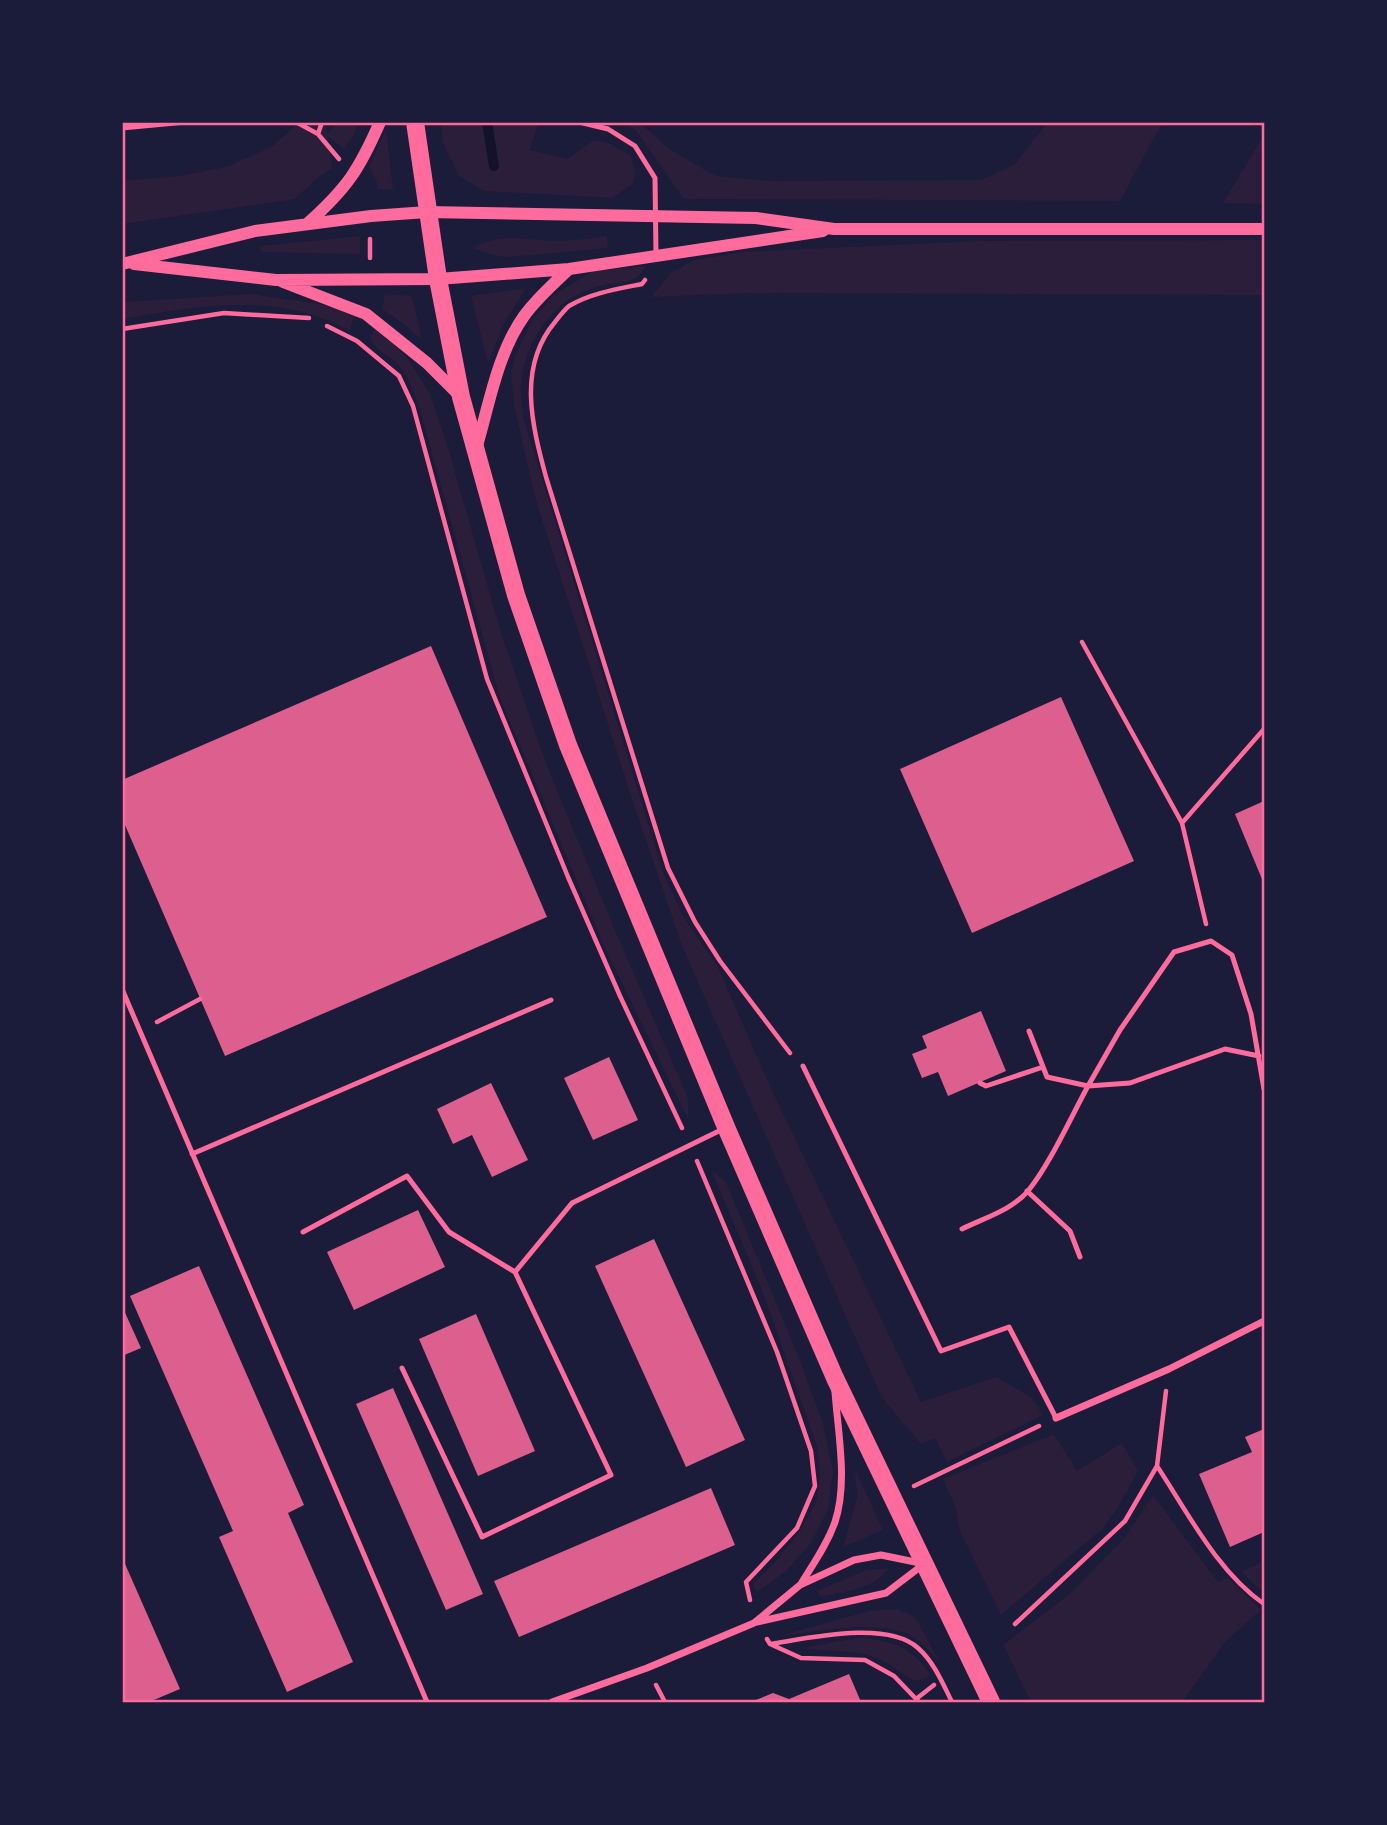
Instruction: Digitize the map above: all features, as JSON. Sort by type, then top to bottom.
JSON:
[{"type":"main road","points":[[415,122],[438,279],[461,397],[516,595],[568,745],[726,1128],[835,1378],[991,1703]]},
{"type":"street","points":[[308,224],[336,198],[354,176],[380,122]]},
{"type":"street","points":[[125,263],[255,231],[427,212],[756,218],[834,229],[1265,229]]},
{"type":"street","points":[[125,263],[276,280],[438,279],[569,269],[834,229]]},
{"type":"street","points":[[475,453],[511,339],[524,316],[569,269]]},
{"type":"street","points":[[276,280],[366,314],[427,363],[461,397]]},
{"type":"street","points":[[1056,1419],[1265,1321]]},
{"type":"street","points":[[800,1585],[827,1541],[840,1499],[835,1378]]},
{"type":"street","points":[[754,1623],[800,1585],[855,1560],[881,1555],[925,1563]]},
{"type":"street","points":[[552,1703],[647,1668],[754,1623],[886,1593],[925,1563]]},
{"type":"lane","points":[[122,128],[186,122]]},
{"type":"lane","points":[[579,122],[608,129],[635,146],[655,178],[656,255]]},
{"type":"lane","points":[[962,1229],[1009,1206],[1027,1191],[1055,1147],[1120,1030],[1174,952],[1211,941],[1232,955],[1251,1014],[1265,1088]]},
{"type":"lane","points":[[122,989],[428,1703]]},
{"type":"lane","points":[[192,1154],[551,1000]]},
{"type":"lane","points":[[1029,1031],[1046,1077],[1088,1086],[1130,1083],[1225,1049],[1259,1056]]},
{"type":"lane","points":[[803,1066],[941,1352],[1009,1327],[1056,1419]]},
{"type":"lane","points":[[980,1083],[986,1086],[1043,1067]]},
{"type":"lane","points":[[515,1272],[572,1203],[726,1128]]},
{"type":"lane","points":[[303,1232],[407,1176],[449,1232],[515,1272],[611,1475],[482,1537],[402,1368]]},
{"type":"lane","points":[[1027,1191],[1070,1231],[1080,1257]]},
{"type":"path","points":[[296,122],[318,134],[354,176]]},
{"type":"path","points":[[318,134],[322,122]]},
{"type":"path","points":[[656,255],[656,267],[642,284],[601,293],[567,307],[542,337],[531,376],[532,425],[668,868],[695,922],[720,961],[788,1051],[803,1066]]},
{"type":"path","points":[[122,329],[224,313],[314,319]]},
{"type":"path","points":[[325,324],[357,341],[381,359],[399,376],[409,396],[491,690],[615,984],[690,1144],[777,1352],[811,1451],[815,1486],[797,1528],[746,1582],[754,1623],[770,1644],[801,1658],[864,1660],[894,1676],[918,1701],[934,1685]]},
{"type":"path","points":[[1082,642],[1182,823],[1211,941]]},
{"type":"path","points":[[1182,823],[1265,729]]},
{"type":"path","points":[[141,1031],[200,999]]},
{"type":"path","points":[[1014,1624],[1125,1521],[1157,1466],[1169,1368]]},
{"type":"path","points":[[892,1496],[1056,1419]]},
{"type":"path","points":[[1157,1466],[1217,1557],[1250,1594],[1265,1604]]},
{"type":"path","points":[[770,1644],[857,1632],[903,1637],[919,1648],[936,1671],[952,1703]]},
{"type":"shaded area","points":[[298,123],[325,123],[328,135],[336,123],[357,123],[356,131],[344,149],[328,137],[332,169],[318,177],[295,199],[123,224],[122,181],[179,176],[226,167],[273,146]]},
{"type":"shaded area","points":[[441,123],[538,123],[530,150],[567,159],[594,140],[608,143],[630,155],[635,170],[633,183],[613,198],[484,191],[459,176],[443,143]]},
{"type":"shaded area","points":[[625,123],[640,123],[672,151],[716,176],[769,181],[981,180],[1014,165],[1047,123],[1162,123],[1120,201],[684,199],[636,131]]},
{"type":"shaded area","points":[[386,129],[393,189],[378,189],[369,167]]},
{"type":"shaded area","points":[[1264,135],[1264,204],[1223,203]]},
{"type":"shaded area","points":[[360,236],[360,254],[261,252],[260,246]]},
{"type":"shaded area","points":[[607,236],[608,248],[509,257],[472,248],[507,238],[563,241]]},
{"type":"shaded area","points":[[1264,240],[1264,295],[750,293],[651,297],[672,272],[694,260],[743,252],[978,241]]},
{"type":"shaded area","points":[[646,266],[633,279],[588,290],[572,298],[546,320],[529,350],[524,367],[521,389],[523,417],[664,875],[683,916],[718,967],[769,1084],[921,1402],[996,1377],[1031,1397],[1043,1415],[947,1462],[935,1438],[921,1444],[882,1398],[682,946],[535,497],[514,405],[511,376],[515,355],[533,319],[554,295],[593,271]]},
{"type":"shaded area","points":[[526,288],[503,325],[488,364],[471,296]]},
{"type":"shaded area","points":[[251,294],[332,306],[355,316],[349,331],[323,318],[296,310],[267,306],[209,307],[123,319],[123,302]]},
{"type":"shaded area","points":[[385,294],[412,296],[422,340],[382,309]]},
{"type":"shaded area","points":[[375,329],[408,359],[430,394],[502,636],[547,766],[688,1098],[688,1119],[605,948],[500,698],[420,410],[402,369],[372,342],[370,337]]},
{"type":"shaded area","points":[[711,1170],[726,1182],[799,1358],[823,1423],[833,1472],[828,1510],[811,1543],[785,1572],[757,1592],[753,1584],[776,1561],[801,1529],[816,1502],[820,1476],[817,1446],[762,1290]]},
{"type":"shaded area","points":[[1054,1434],[1077,1471],[1122,1443],[1138,1471],[1117,1509],[1102,1529],[1001,1615],[960,1531],[955,1506],[943,1479]]},
{"type":"shaded area","points":[[855,1469],[883,1530],[843,1547],[857,1498]]},
{"type":"shaded area","points":[[1153,1495],[1218,1582],[1228,1578],[1261,1610],[1225,1642],[1182,1702],[1031,1702],[1003,1645],[1072,1592],[1125,1537]]},
{"type":"shaded area","points":[[1264,1561],[1264,1593],[1241,1572]]},
{"type":"shaded area","points":[[889,1568],[875,1581],[858,1588],[820,1597],[817,1591],[866,1570]]},
{"type":"shaded area","points":[[897,1609],[915,1617],[940,1662],[916,1639],[903,1632],[887,1629],[830,1629],[779,1636],[869,1611]]},
{"type":"shaded area","points":[[862,1637],[883,1641],[908,1651],[930,1674],[926,1679],[915,1681],[872,1656],[803,1648]]},
{"type":"building","points":[[431,646],[547,917],[225,1056],[122,818],[122,780]]},
{"type":"building","points":[[1061,697],[1134,861],[972,933],[900,769]]},
{"type":"building","points":[[1264,801],[1264,884],[1235,814]]},
{"type":"building","points":[[981,1011],[1006,1071],[948,1096],[938,1072],[922,1078],[912,1054],[927,1048],[922,1036]]},
{"type":"building","points":[[609,1057],[638,1120],[593,1140],[564,1078]]},
{"type":"building","points":[[491,1083],[528,1160],[492,1177],[472,1135],[453,1144],[437,1109]]},
{"type":"building","points":[[418,1210],[445,1267],[354,1310],[327,1252]]},
{"type":"building","points":[[654,1239],[745,1440],[686,1467],[595,1266]]},
{"type":"building","points":[[199,1266],[304,1505],[288,1513],[353,1662],[287,1692],[219,1537],[233,1531],[130,1296]]},
{"type":"building","points":[[122,1306],[141,1348],[122,1356]]},
{"type":"building","points":[[476,1314],[535,1451],[478,1476],[419,1339]]},
{"type":"building","points":[[393,1388],[483,1594],[446,1610],[356,1404]]},
{"type":"building","points":[[1264,1429],[1264,1532],[1230,1547],[1199,1474],[1252,1452],[1245,1437]]},
{"type":"building","points":[[711,1488],[735,1545],[519,1637],[494,1581]]},
{"type":"building","points":[[122,1557],[180,1689],[149,1702],[122,1702]]},
{"type":"building","points":[[849,1674],[861,1702],[751,1702],[773,1693],[789,1699]]},
{"type":"waterway","points":[[487,122],[494,166]]}]
